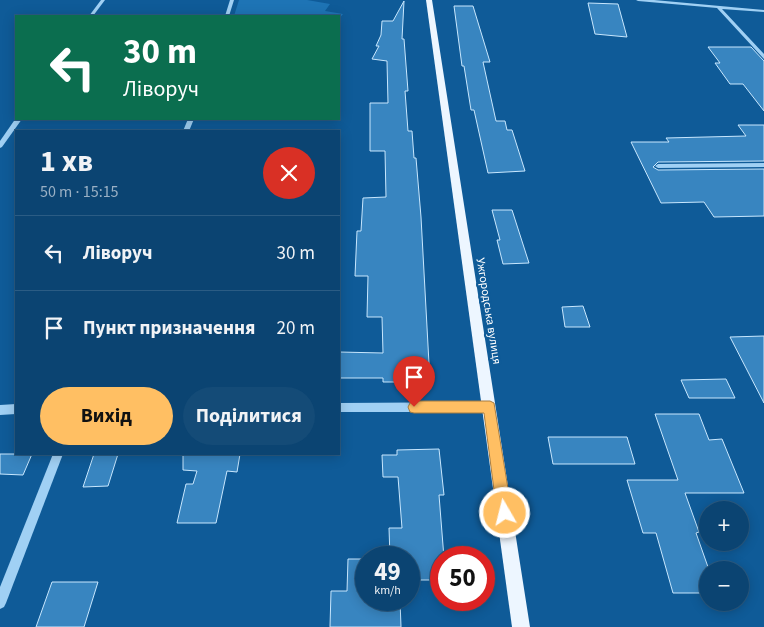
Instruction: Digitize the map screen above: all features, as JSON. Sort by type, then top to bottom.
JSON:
[{"type":"main road","name":"Ужгородська вулиця","points":[[429,0],[521,627]]},
{"type":"street","points":[[92,15],[103,0]]},
{"type":"street","points":[[226,15],[232,0]]},
{"type":"street","points":[[638,0],[764,11]]},
{"type":"street","points":[[718,7],[764,57]]},
{"type":"street","points":[[0,146],[18,120]]},
{"type":"street","points":[[658,166],[764,165]]},
{"type":"street","points":[[340,408],[490,407]]},
{"type":"street","points":[[0,410],[15,409]]},
{"type":"street","points":[[0,603],[58,455]]},
{"type":"shaded area","points":[[239,0],[307,0],[330,4],[325,11],[343,14],[340,18],[340,15],[234,15]]},
{"type":"building","points":[[404,1],[402,39],[404,39],[408,91],[405,91],[408,131],[412,131],[414,158],[416,158],[430,382],[383,382],[383,378],[340,378],[340,352],[383,353],[382,317],[367,317],[368,276],[355,276],[357,231],[361,231],[363,198],[386,197],[385,151],[370,151],[370,103],[388,103],[387,61],[372,59],[379,46],[376,46],[381,35],[382,21],[393,21]]},
{"type":"building","points":[[588,3],[618,4],[627,37],[595,34]]},
{"type":"building","points":[[454,6],[473,6],[490,62],[483,62],[496,121],[505,121],[507,130],[512,130],[525,171],[488,173],[474,110],[471,110],[464,66],[462,66]]},
{"type":"building","points":[[708,47],[751,47],[764,61],[764,111],[743,84],[730,84],[715,63],[720,63]]},
{"type":"building","points":[[738,125],[764,125],[764,161],[658,162],[653,167],[658,170],[764,169],[764,216],[714,217],[704,202],[661,203],[631,142],[669,142],[666,138],[746,136]]},
{"type":"building","points":[[492,210],[512,210],[529,263],[503,264],[497,240],[500,240]]},
{"type":"building","points":[[583,306],[590,327],[565,327],[562,307]]},
{"type":"building","points":[[764,336],[764,403],[730,337]]},
{"type":"building","points":[[726,379],[735,398],[689,398],[681,380]]},
{"type":"building","points":[[655,414],[699,414],[709,440],[722,439],[744,493],[685,493],[699,532],[696,533],[699,542],[699,551],[702,551],[706,561],[699,561],[699,593],[673,593],[656,533],[643,533],[627,480],[678,480]]},
{"type":"building","points":[[548,437],[627,437],[635,464],[553,464]]},
{"type":"building","points":[[439,449],[444,495],[439,495],[443,546],[430,546],[430,580],[420,580],[420,546],[390,546],[389,528],[402,528],[398,477],[383,477],[382,455],[397,455],[397,450]]},
{"type":"building","points":[[0,454],[32,455],[23,475],[0,474]]},
{"type":"building","points":[[94,455],[118,455],[108,486],[83,487]]},
{"type":"building","points":[[183,455],[240,455],[237,472],[227,471],[216,523],[177,523],[186,484],[193,484],[197,471],[183,470]]},
{"type":"building","points":[[348,559],[355,559],[355,611],[400,611],[401,627],[330,627],[331,591],[347,591]]},
{"type":"building","points":[[52,582],[98,582],[84,627],[36,627]]},
{"type":"route","points":[[414,407],[490,407],[505,513]]}]
